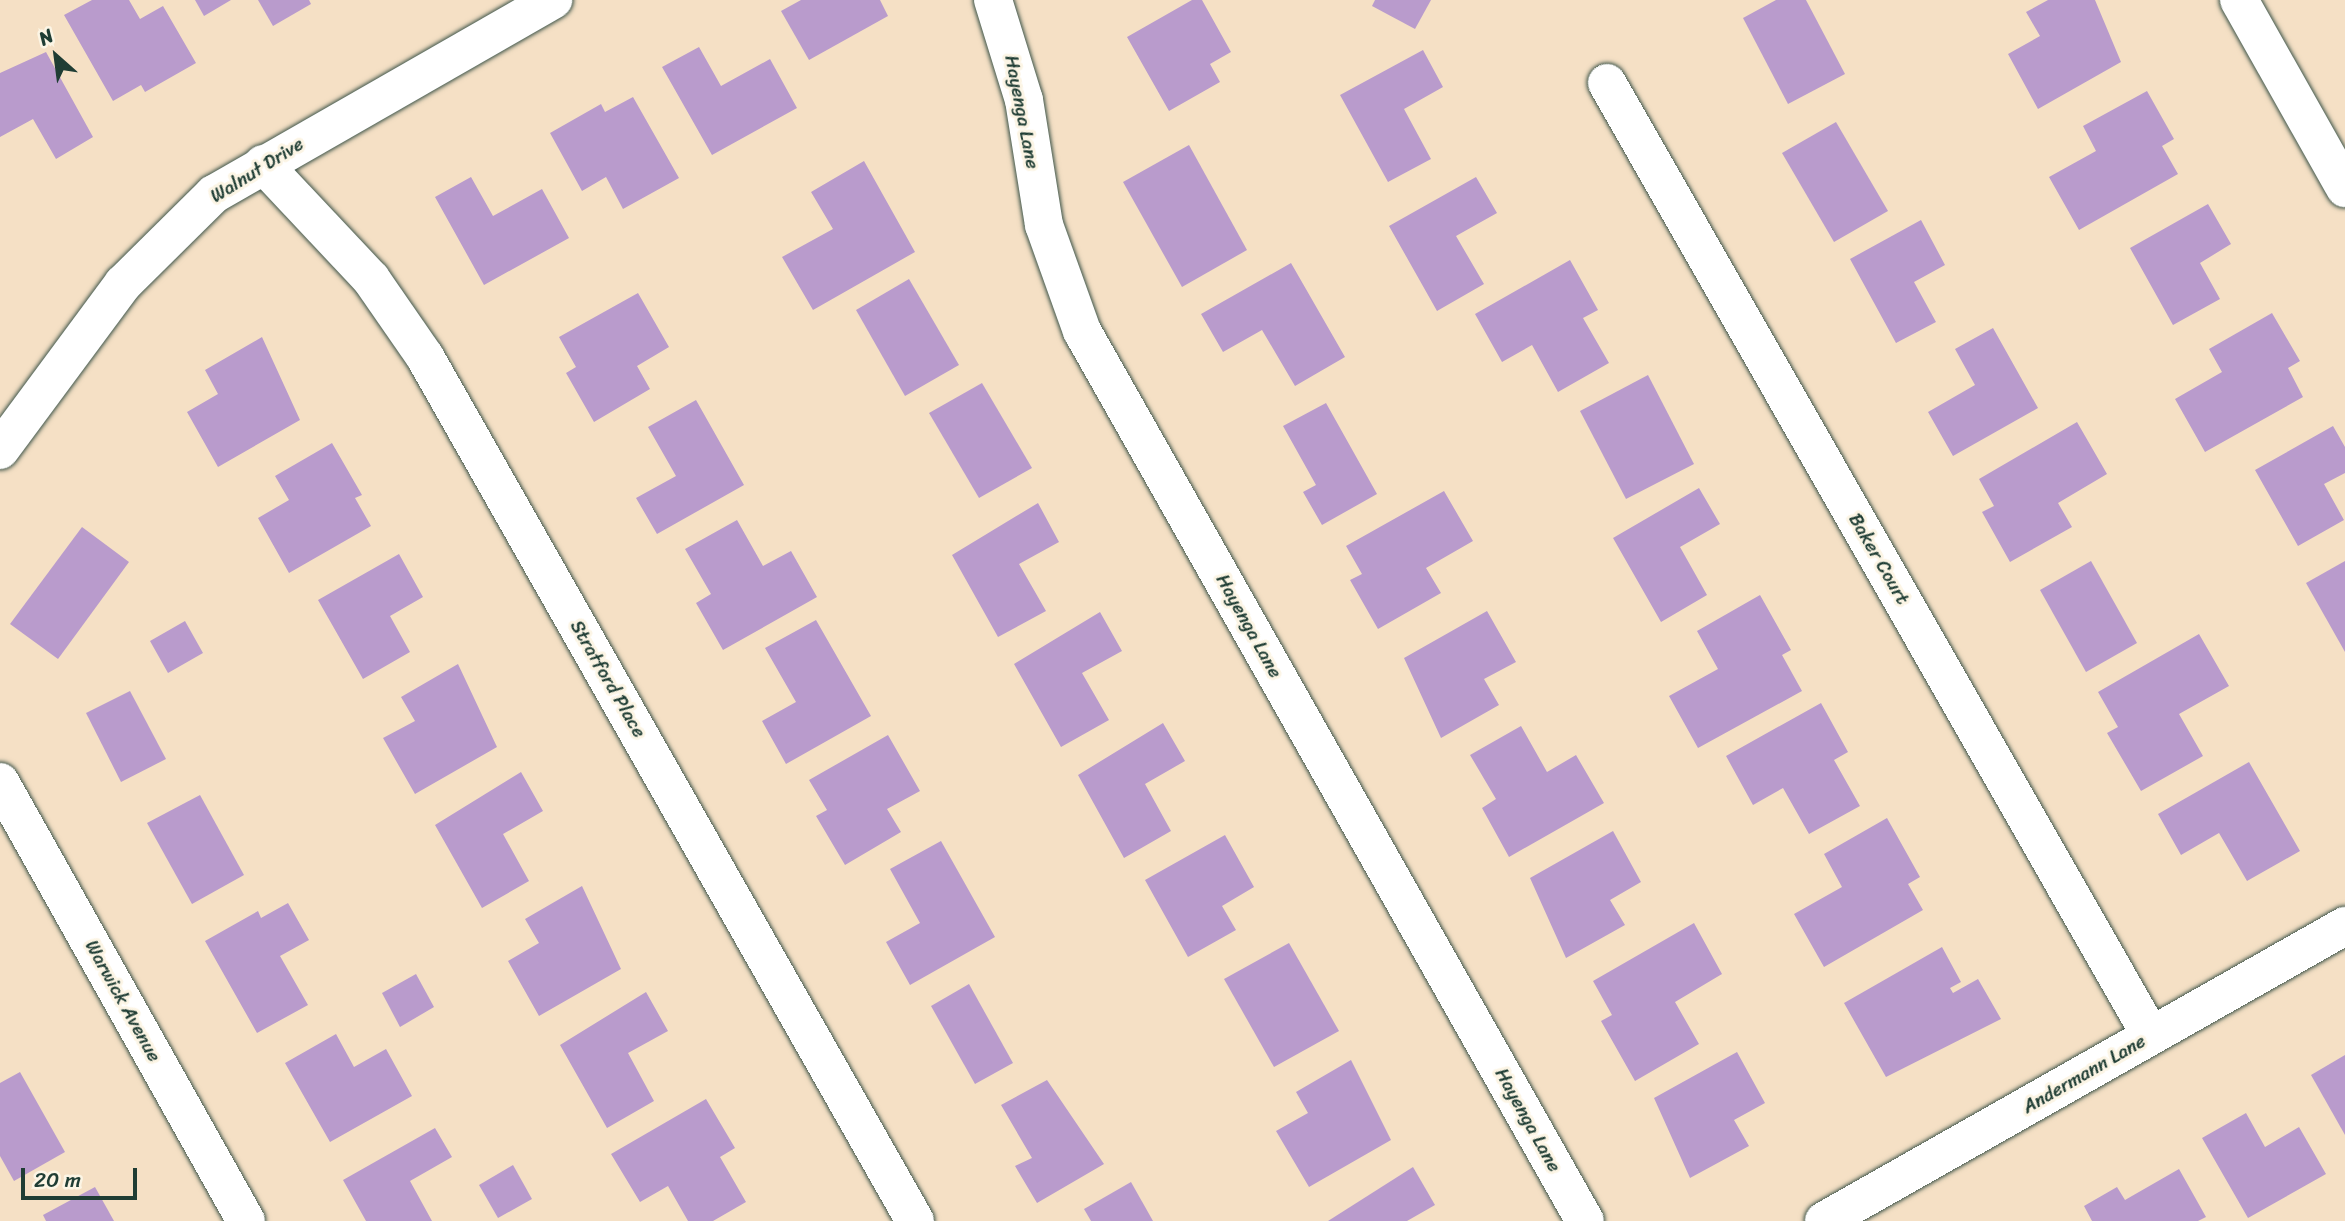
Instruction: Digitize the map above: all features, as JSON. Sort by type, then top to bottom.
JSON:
[{"type":"street","name":"Walnut Drive","points":[[0,450],[123,284],[214,194],[553,0]]},
{"type":"street","name":"Hayenga Lane","points":[[993,0],[1024,100],[1044,225],[1082,331],[1585,1221]]},
{"type":"street","points":[[2239,0],[2345,188]]},
{"type":"street","name":"Baker Court","points":[[1607,83],[2151,1036]]},
{"type":"street","name":"Stratford Place","points":[[263,164],[371,279],[425,357],[915,1221]]},
{"type":"street","name":"Warwick Avenue","points":[[0,782],[246,1221]]},
{"type":"street","name":"Andermann Lane","points":[[1824,1221],[2345,926]]},
{"type":"building","points":[[92,0],[129,0],[140,19],[163,6],[196,63],[145,92],[141,85],[113,101],[64,15]]},
{"type":"building","points":[[195,0],[231,0],[204,16]]},
{"type":"building","points":[[258,0],[309,0],[311,4],[273,26]]},
{"type":"building","points":[[801,0],[880,0],[888,16],[809,60],[781,11]]},
{"type":"building","points":[[1192,0],[1202,0],[1231,52],[1210,64],[1220,82],[1169,111],[1127,37]]},
{"type":"building","points":[[1375,0],[1431,0],[1415,29],[1372,6]]},
{"type":"building","points":[[1776,0],[1806,0],[1845,74],[1788,104],[1743,18]]},
{"type":"building","points":[[2048,0],[2095,0],[2121,62],[2038,109],[2008,54],[2040,36],[2026,12]]},
{"type":"building","points":[[699,47],[721,86],[770,59],[797,108],[712,155],[662,67]]},
{"type":"building","points":[[1423,50],[1443,87],[1404,109],[1431,159],[1388,182],[1340,95]]},
{"type":"building","points":[[46,52],[93,137],[56,159],[33,119],[0,137],[0,73]]},
{"type":"building","points":[[2147,91],[2174,139],[2162,146],[2178,174],[2079,230],[2049,177],[2096,151],[2083,126]]},
{"type":"building","points":[[633,97],[679,178],[623,209],[606,177],[582,191],[550,133],[601,104],[605,112]]},
{"type":"building","points":[[1836,122],[1888,211],[1834,242],[1782,153]]},
{"type":"building","points":[[1189,145],[1247,250],[1182,287],[1123,182]]},
{"type":"building","points":[[864,161],[915,252],[813,310],[782,257],[833,229],[811,192]]},
{"type":"building","points":[[471,177],[493,216],[542,189],[569,238],[484,285],[435,197]]},
{"type":"building","points":[[1476,177],[1497,213],[1456,236],[1484,284],[1437,311],[1389,226]]},
{"type":"building","points":[[2208,204],[2231,244],[2200,263],[2220,299],[2173,325],[2130,248]]},
{"type":"building","points":[[1921,220],[1945,265],[1914,282],[1936,322],[1896,343],[1850,259]]},
{"type":"building","points":[[1570,260],[1598,310],[1583,318],[1609,363],[1558,392],[1532,345],[1502,362],[1475,314]]},
{"type":"building","points":[[1291,263],[1345,357],[1295,386],[1262,330],[1223,352],[1201,314]]},
{"type":"building","points":[[909,279],[959,365],[905,396],[856,310]]},
{"type":"building","points":[[638,293],[669,347],[637,366],[650,389],[594,422],[566,373],[576,367],[559,337]]},
{"type":"building","points":[[2272,313],[2300,361],[2288,368],[2303,397],[2205,452],[2175,399],[2222,372],[2209,349]]},
{"type":"building","points":[[1993,328],[2038,408],[1953,456],[1928,412],[1975,385],[1955,349]]},
{"type":"building","points":[[262,337],[300,420],[218,467],[187,412],[218,394],[205,370]]},
{"type":"building","points":[[1648,375],[1694,464],[1626,499],[1580,411]]},
{"type":"building","points":[[982,383],[1032,468],[979,498],[929,413]]},
{"type":"building","points":[[696,400],[744,485],[657,534],[636,498],[676,476],[648,427]]},
{"type":"building","points":[[1326,403],[1377,494],[1322,525],[1303,492],[1316,485],[1283,426]]},
{"type":"building","points":[[2077,422],[2107,474],[2058,503],[2072,527],[2010,562],[1982,512],[1994,506],[1979,479]]},
{"type":"building","points":[[2333,426],[2345,447],[2345,473],[2324,484],[2344,520],[2298,546],[2255,470]]},
{"type":"building","points":[[332,443],[362,495],[355,498],[371,526],[289,573],[258,518],[289,500],[275,476]]},
{"type":"building","points":[[1699,488],[1720,524],[1680,547],[1707,595],[1661,622],[1613,538]]},
{"type":"building","points":[[1444,491],[1473,541],[1426,568],[1441,593],[1378,629],[1350,580],[1362,574],[1346,546]]},
{"type":"building","points":[[1038,503],[1059,542],[1019,564],[1046,611],[998,637],[952,555]]},
{"type":"building","points":[[737,520],[763,566],[791,551],[817,597],[723,650],[696,603],[711,594],[685,549]]},
{"type":"building","points":[[82,527],[129,562],[58,659],[10,624]]},
{"type":"building","points":[[399,554],[423,597],[390,616],[410,652],[363,679],[318,600]]},
{"type":"building","points":[[2091,561],[2137,643],[2086,672],[2040,590]]},
{"type":"building","points":[[2345,561],[2345,652],[2306,583]]},
{"type":"building","points":[[1760,595],[1791,650],[1782,655],[1802,691],[1698,748],[1669,696],[1718,669],[1697,631]]},
{"type":"building","points":[[1487,611],[1516,662],[1484,679],[1499,705],[1441,738],[1404,658]]},
{"type":"building","points":[[1100,612],[1122,651],[1082,673],[1109,720],[1061,747],[1014,664]]},
{"type":"building","points":[[816,620],[871,716],[786,764],[762,721],[796,702],[765,648]]},
{"type":"building","points":[[185,621],[203,653],[168,673],[150,641]]},
{"type":"building","points":[[2199,634],[2229,686],[2179,714],[2203,756],[2141,791],[2107,733],[2118,727],[2098,692]]},
{"type":"building","points":[[458,664],[497,747],[415,794],[383,738],[415,721],[401,697]]},
{"type":"building","points":[[130,691],[166,759],[121,782],[86,713]]},
{"type":"building","points":[[1821,703],[1848,752],[1834,760],[1860,806],[1809,834],[1783,788],[1753,805],[1726,756]]},
{"type":"building","points":[[1163,723],[1185,761],[1145,784],[1171,831],[1124,858],[1078,775]]},
{"type":"building","points":[[1521,726],[1547,772],[1576,755],[1604,803],[1509,857],[1482,808],[1496,799],[1470,755]]},
{"type":"building","points":[[888,735],[920,791],[887,809],[901,832],[845,865],[816,816],[827,810],[809,780]]},
{"type":"building","points":[[2249,762],[2300,851],[2247,881],[2219,833],[2181,855],[2158,814]]},
{"type":"building","points":[[521,772],[543,811],[503,834],[529,881],[482,908],[435,825]]},
{"type":"building","points":[[200,795],[244,875],[192,904],[147,823]]},
{"type":"building","points":[[1887,818],[1920,877],[1908,884],[1923,910],[1824,967],[1794,914],[1842,887],[1824,854]]},
{"type":"building","points":[[1613,831],[1641,882],[1610,900],[1625,925],[1566,958],[1530,878]]},
{"type":"building","points":[[1225,835],[1254,887],[1222,906],[1236,930],[1188,957],[1145,880]]},
{"type":"building","points":[[941,841],[995,937],[910,985],[886,942],[920,923],[890,869]]},
{"type":"building","points":[[582,886],[621,969],[539,1016],[508,961],[539,943],[525,919]]},
{"type":"building","points":[[288,903],[309,940],[280,956],[308,1005],[257,1033],[205,941],[258,911],[261,918]]},
{"type":"building","points":[[1694,923],[1722,974],[1675,1002],[1699,1044],[1635,1081],[1601,1021],[1612,1015],[1593,981]]},
{"type":"building","points":[[1289,943],[1339,1031],[1274,1067],[1224,979]]},
{"type":"building","points":[[1942,947],[1961,982],[1950,988],[1953,993],[1978,979],[2001,1019],[1886,1077],[1844,1003]]},
{"type":"building","points":[[416,974],[434,1007],[400,1027],[382,993]]},
{"type":"building","points":[[969,984],[1013,1063],[975,1084],[931,1006]]},
{"type":"building","points":[[646,992],[668,1031],[628,1053],[654,1101],[607,1128],[560,1045]]},
{"type":"building","points":[[336,1034],[354,1067],[386,1049],[412,1096],[330,1142],[285,1063]]},
{"type":"building","points":[[1737,1052],[1765,1103],[1734,1120],[1749,1146],[1690,1178],[1654,1098]]},
{"type":"building","points":[[2345,1055],[2345,1135],[2311,1075]]},
{"type":"building","points":[[1351,1060],[1391,1140],[1309,1187],[1276,1131],[1308,1113],[1296,1092]]},
{"type":"building","points":[[20,1072],[65,1152],[14,1181],[0,1156],[0,1083]]},
{"type":"building","points":[[1047,1080],[1104,1164],[1037,1203],[1015,1166],[1032,1158],[1001,1105]]},
{"type":"building","points":[[706,1099],[735,1148],[720,1157],[746,1202],[713,1221],[688,1221],[668,1186],[640,1202],[611,1154]]},
{"type":"building","points":[[2246,1113],[2265,1147],[2299,1127],[2326,1174],[2248,1218],[2202,1138]]},
{"type":"building","points":[[435,1128],[452,1157],[410,1181],[432,1221],[366,1221],[343,1180]]},
{"type":"building","points":[[513,1165],[532,1199],[498,1218],[479,1185]]},
{"type":"building","points":[[1413,1167],[1435,1205],[1407,1221],[1328,1221]]},
{"type":"building","points":[[2179,1169],[2206,1217],[2198,1221],[2092,1221],[2084,1206],[2117,1187],[2125,1200]]},
{"type":"building","points":[[1131,1182],[1153,1221],[1091,1221],[1084,1209]]},
{"type":"building","points":[[95,1187],[114,1221],[46,1221],[43,1215]]}]
